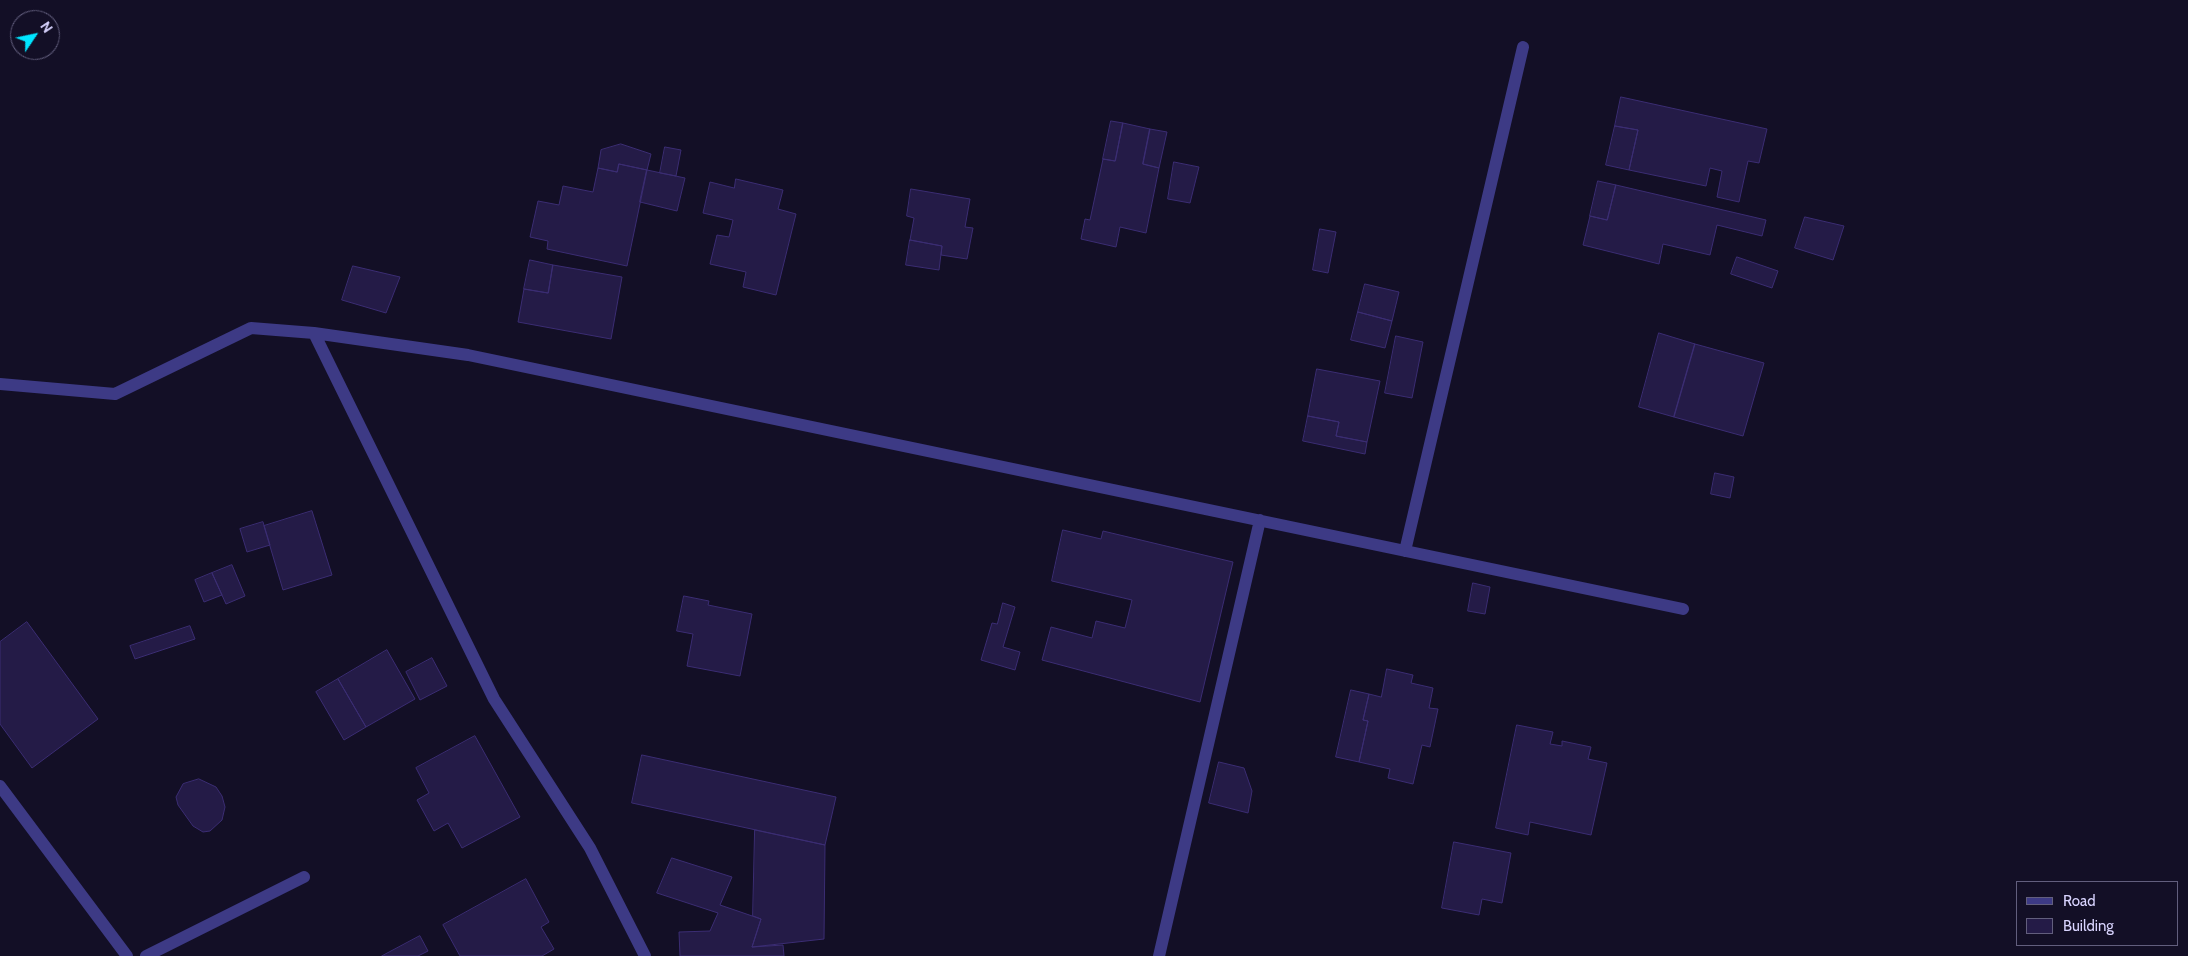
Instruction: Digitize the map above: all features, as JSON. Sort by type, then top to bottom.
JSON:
[{"type":"street","points":[[1405,551],[1523,47]]},
{"type":"street","points":[[0,384],[115,394],[251,328],[314,332],[468,355],[1683,609]]},
{"type":"street","points":[[314,332],[494,699],[590,848],[645,956]]},
{"type":"street","points":[[1159,956],[1260,520]]},
{"type":"street","points":[[0,786],[127,956]]},
{"type":"street","points":[[146,956],[304,877]]},
{"type":"building","points":[[1621,97],[1767,129],[1759,163],[1748,161],[1739,202],[1717,197],[1722,171],[1710,168],[1706,186],[1629,170],[1638,130],[1615,126]]},
{"type":"building","points":[[1111,121],[1123,123],[1115,161],[1103,159]]},
{"type":"building","points":[[1123,123],[1150,129],[1143,164],[1159,168],[1146,233],[1120,227],[1116,247],[1081,239],[1085,219],[1090,220],[1103,159],[1115,161]]},
{"type":"building","points":[[1615,126],[1638,130],[1629,170],[1606,165]]},
{"type":"building","points":[[1150,129],[1167,132],[1159,168],[1143,164]]},
{"type":"building","points":[[621,144],[651,154],[647,170],[619,164],[617,172],[598,168],[601,150]]},
{"type":"building","points":[[665,147],[681,150],[676,176],[660,173]]},
{"type":"building","points":[[1174,162],[1199,167],[1190,203],[1168,199]]},
{"type":"building","points":[[619,164],[647,170],[627,266],[547,249],[548,241],[530,237],[538,201],[559,205],[563,186],[593,192],[598,168],[617,172]]},
{"type":"building","points":[[647,170],[685,178],[677,211],[640,202]]},
{"type":"building","points":[[736,179],[783,190],[778,209],[796,214],[776,295],[743,287],[746,272],[710,264],[717,235],[729,237],[733,220],[703,213],[710,182],[734,188]]},
{"type":"building","points":[[1598,181],[1616,185],[1607,220],[1590,216]]},
{"type":"building","points":[[1616,185],[1766,220],[1762,236],[1717,225],[1710,255],[1663,244],[1659,264],[1583,245],[1590,216],[1607,220]]},
{"type":"building","points":[[911,189],[970,199],[965,227],[973,228],[967,259],[941,255],[942,246],[910,240],[914,218],[907,216]]},
{"type":"building","points":[[1805,217],[1844,226],[1833,260],[1795,248]]},
{"type":"building","points":[[1320,229],[1336,232],[1328,273],[1313,270]]},
{"type":"building","points":[[910,240],[942,246],[939,270],[906,265]]},
{"type":"building","points":[[1737,257],[1778,271],[1772,288],[1731,274]]},
{"type":"building","points":[[530,260],[553,265],[548,293],[524,289]]},
{"type":"building","points":[[553,265],[622,277],[611,339],[518,322],[524,289],[548,293]]},
{"type":"building","points":[[353,266],[400,277],[386,313],[342,300]]},
{"type":"building","points":[[1365,284],[1399,292],[1392,321],[1358,312]]},
{"type":"building","points":[[1358,312],[1392,321],[1385,348],[1351,340]]},
{"type":"building","points":[[1659,333],[1695,344],[1674,417],[1639,407]]},
{"type":"building","points":[[1396,336],[1423,342],[1412,398],[1385,393]]},
{"type":"building","points":[[1695,344],[1764,363],[1743,436],[1674,417]]},
{"type":"building","points":[[1317,369],[1380,381],[1367,442],[1336,436],[1339,422],[1308,416]]},
{"type":"building","points":[[1308,416],[1339,422],[1336,436],[1367,442],[1365,454],[1303,441]]},
{"type":"building","points":[[1715,473],[1734,477],[1730,498],[1711,494]]},
{"type":"building","points":[[312,511],[332,575],[283,590],[264,526]]},
{"type":"building","points":[[263,522],[270,545],[247,552],[240,529]]},
{"type":"building","points":[[1063,530],[1101,539],[1103,531],[1233,562],[1200,702],[1042,660],[1051,627],[1092,638],[1096,621],[1125,628],[1132,600],[1052,581]]},
{"type":"building","points":[[232,565],[245,596],[226,604],[212,573]]},
{"type":"building","points":[[212,573],[222,595],[204,602],[195,580]]},
{"type":"building","points":[[1473,583],[1490,587],[1485,614],[1468,611]]},
{"type":"building","points":[[684,596],[709,601],[708,605],[752,614],[740,676],[687,666],[693,634],[677,631]]},
{"type":"building","points":[[1003,603],[1015,607],[1003,647],[1020,652],[1015,670],[981,660],[992,623],[997,624]]},
{"type":"building","points":[[27,622],[98,719],[32,768],[0,724],[0,642]]},
{"type":"building","points":[[190,626],[195,639],[135,659],[130,646]]},
{"type":"building","points":[[387,650],[415,699],[366,727],[338,679]]},
{"type":"building","points":[[432,658],[447,686],[420,700],[406,672]]},
{"type":"building","points":[[1387,669],[1413,675],[1411,683],[1433,688],[1429,708],[1438,709],[1430,747],[1422,745],[1413,784],[1388,778],[1390,769],[1359,762],[1368,721],[1363,720],[1369,694],[1381,697]]},
{"type":"building","points":[[338,679],[366,727],[344,740],[316,692]]},
{"type":"building","points":[[1351,690],[1369,694],[1363,720],[1368,721],[1359,762],[1336,757]]},
{"type":"building","points":[[1517,725],[1553,732],[1550,744],[1562,746],[1562,741],[1591,747],[1588,759],[1607,763],[1591,835],[1530,822],[1528,835],[1496,828]]},
{"type":"building","points":[[475,736],[520,817],[462,848],[448,823],[434,831],[417,800],[429,793],[416,768]]},
{"type":"building","points":[[642,755],[836,797],[825,845],[632,803]]},
{"type":"building","points":[[1219,762],[1244,768],[1252,791],[1248,813],[1209,803]]},
{"type":"building","points":[[199,779],[216,787],[222,796],[225,807],[222,820],[210,831],[203,832],[193,826],[178,805],[176,797],[183,784]]},
{"type":"building","points":[[755,830],[825,845],[824,939],[752,947],[761,919],[753,916]]},
{"type":"building","points":[[1454,842],[1511,853],[1502,903],[1482,899],[1479,915],[1442,908]]},
{"type":"building","points":[[672,858],[732,877],[720,905],[761,919],[752,947],[783,945],[784,956],[680,956],[679,932],[710,931],[718,913],[657,893]]},
{"type":"building","points":[[526,879],[549,922],[541,927],[554,949],[542,956],[460,956],[443,925]]},
{"type":"building","points":[[420,936],[428,951],[418,956],[382,956]]}]
